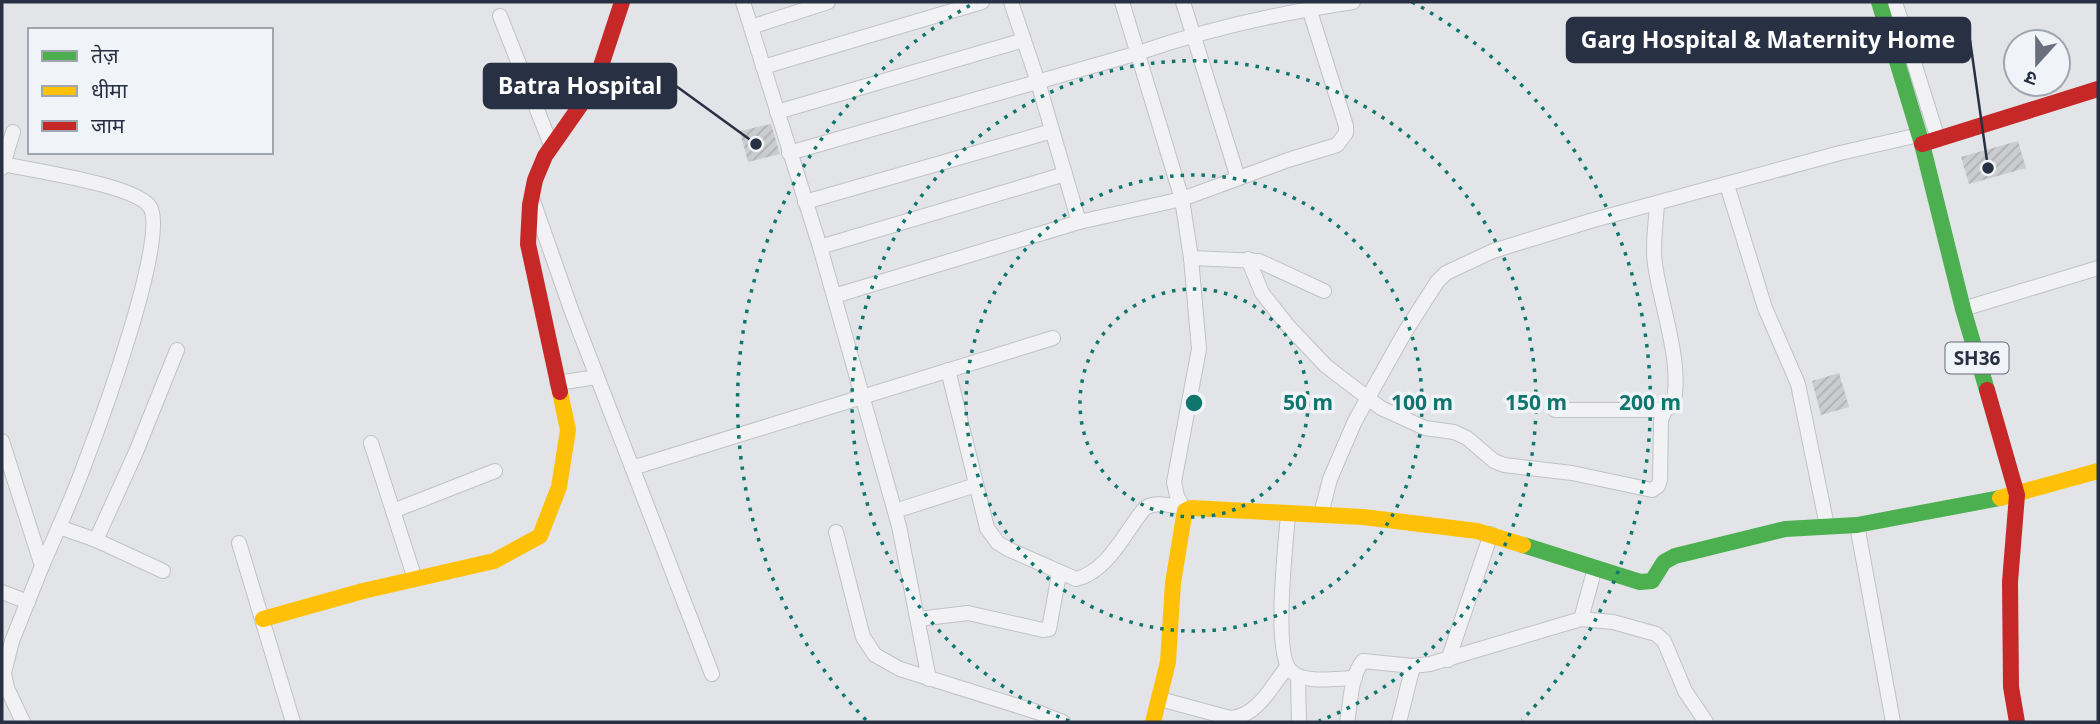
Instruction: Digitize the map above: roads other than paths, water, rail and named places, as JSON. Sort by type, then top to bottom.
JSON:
[{"type":"street","points":[[263,619],[363,591],[494,561],[540,536],[559,487],[568,430],[528,244],[526,219],[531,195],[551,145],[593,86],[622,2]]},
{"type":"street","points":[[743,2],[820,247],[894,511],[929,678]]},
{"type":"street","points":[[751,27],[828,2]]},
{"type":"street","points":[[763,67],[982,2]]},
{"type":"street","points":[[1011,2],[1038,82],[1079,222]]},
{"type":"street","points":[[1122,2],[1182,199],[1191,258],[1199,349],[1174,482],[1184,509],[1173,583],[1168,663],[1153,722]]},
{"type":"street","points":[[1183,2],[1238,178]]},
{"type":"street","points":[[789,153],[1138,53],[1192,34],[1285,12],[1351,2]]},
{"type":"street","name":"SH36","points":[[1879,2],[1921,139],[1963,309],[2017,495],[2010,582],[2011,687],[2017,722]]},
{"type":"street","points":[[1895,2],[1938,139]]},
{"type":"street","points":[[834,296],[1079,222],[1182,199],[1337,145],[1346,133],[1343,115],[1309,8]]},
{"type":"street","points":[[500,16],[551,145]]},
{"type":"street","points":[[777,112],[1024,40]]},
{"type":"street","points":[[1321,514],[1330,479],[1355,421],[1405,332],[1437,282],[1446,273],[1493,251],[1590,221],[1727,186],[1840,153],[1921,139],[1938,139],[2098,89]]},
{"type":"street","points":[[805,202],[1052,131]]},
{"type":"street","points":[[13,132],[2,166],[91,181],[138,198],[149,205],[153,214],[145,274],[125,346],[85,464],[12,641],[4,673],[7,688],[23,722]]},
{"type":"street","points":[[820,247],[1065,174]]},
{"type":"street","points":[[1727,186],[1765,308],[1798,384],[1827,526]]},
{"type":"street","points":[[531,195],[597,377],[712,674]]},
{"type":"street","points":[[1555,410],[1665,410],[1672,406],[1675,376],[1668,324],[1654,262],[1657,204]]},
{"type":"street","points":[[1191,258],[1248,259],[1271,266],[1324,291]]},
{"type":"street","points":[[1248,259],[1257,285],[1274,310],[1326,366],[1368,399],[1414,424],[1454,432],[1467,438],[1494,461],[1504,465],[1572,473],[1652,490],[1658,486],[1660,480],[1661,420],[1665,410]]},
{"type":"street","points":[[1963,309],[2098,268]]},
{"type":"street","points":[[632,468],[1053,338]]},
{"type":"street","points":[[96,540],[136,452],[177,351]]},
{"type":"street","points":[[948,370],[991,537],[1008,550],[1076,579],[1093,571],[1119,544],[1140,514],[1151,505],[1184,509],[1363,517],[1490,534],[1640,582],[1652,581],[1664,562],[1675,556],[1785,529],[1857,525],[2017,495],[2098,471]]},
{"type":"street","points":[[557,383],[597,377]]},
{"type":"street","points":[[2,441],[42,566]]},
{"type":"street","points":[[371,443],[415,579]]},
{"type":"street","points":[[393,511],[495,471]]},
{"type":"street","points":[[894,511],[976,485]]},
{"type":"street","points":[[1288,514],[1282,601],[1282,656],[1293,672],[1299,722]]},
{"type":"street","points":[[1857,525],[1893,722]]},
{"type":"street","points":[[58,527],[96,540],[163,571]]},
{"type":"street","points":[[836,532],[863,637],[868,647],[886,662],[1063,722]]},
{"type":"street","points":[[1448,660],[1490,534]]},
{"type":"street","points":[[239,543],[293,722]]},
{"type":"street","points":[[1581,619],[1595,568]]},
{"type":"street","points":[[918,619],[968,613],[1043,630],[1049,629],[1059,574]]},
{"type":"street","points":[[2,592],[28,602]]},
{"type":"street","points":[[1348,722],[1355,678],[1363,662],[1413,666],[1448,660],[1581,619],[1613,622],[1656,634],[1669,652],[1685,691],[1706,722]]},
{"type":"street","points":[[1399,722],[1413,666]]},
{"type":"street","points":[[1160,699],[1230,718],[1239,718],[1254,709],[1293,672],[1355,678]]},
{"type":"place","name":"Batra Hospital","points":[[756,144]]},
{"type":"place","name":"Garg Hospital & Maternity Home","points":[[1988,168]]}]
